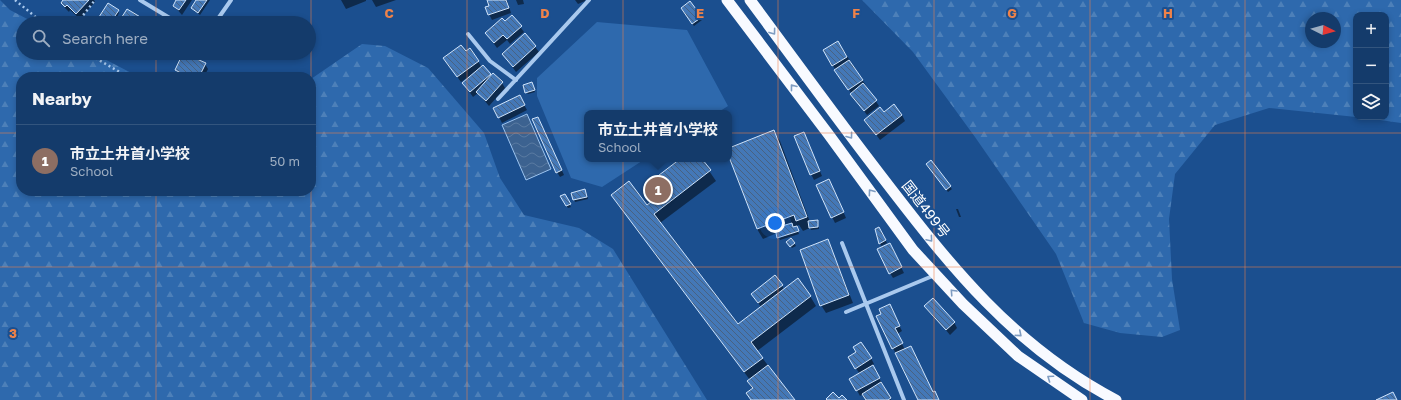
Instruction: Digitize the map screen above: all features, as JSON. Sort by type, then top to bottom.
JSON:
[{"type":"highway","points":[[727,0],[829,134],[913,250],[963,304],[1018,356],[1082,400]]},
{"type":"highway","name":"国道499号","points":[[750,0],[845,129],[922,229],[976,293],[1002,319],[1037,349],[1090,386],[1116,400]]},
{"type":"street","points":[[140,0],[166,16]]},
{"type":"street","points":[[221,16],[231,0]]},
{"type":"street","points":[[498,100],[589,0]]},
{"type":"street","points":[[468,34],[490,61],[516,80]]},
{"type":"street","points":[[842,243],[904,400]]},
{"type":"street","points":[[846,312],[936,275]]},
{"type":"path","points":[[15,0],[34,16]]},
{"type":"path","points":[[82,16],[95,0]]},
{"type":"path","points":[[99,60],[119,72]]},
{"type":"green space","points":[[0,0],[10,10],[22,16],[16,16],[16,60],[106,60],[129,72],[16,72],[16,196],[316,196],[316,76],[362,44],[385,46],[428,68],[484,133],[500,178],[524,215],[579,228],[613,249],[707,400],[0,400]]},
{"type":"green space","points":[[862,0],[1401,0],[1401,123],[1380,120],[1389,120],[1389,12],[1353,12],[1353,117],[1269,108],[1215,125],[1175,174],[1169,219],[1172,279],[1180,330],[1162,337],[1120,333],[1084,323],[1056,254],[975,137],[913,52]]},
{"type":"green space","points":[[597,22],[687,30],[728,106],[722,110],[584,110],[584,162],[640,162],[602,187],[571,178],[537,96],[537,78]]},
{"type":"water","points":[[527,114],[551,169],[526,180],[502,125]]},
{"type":"building","points":[[63,0],[89,0],[76,14],[67,5],[65,7],[61,3]]},
{"type":"building","points":[[176,0],[186,0],[179,10],[173,6]]},
{"type":"building","points":[[196,0],[207,0],[198,13],[191,8]]},
{"type":"building","points":[[487,0],[506,0],[509,8],[488,15],[485,7],[489,6]]},
{"type":"building","points":[[690,1],[702,17],[692,24],[681,8]]},
{"type":"building","points":[[108,3],[119,10],[115,16],[100,16]]},
{"type":"building","points":[[127,9],[139,16],[122,16]]},
{"type":"building","points":[[512,15],[522,26],[507,39],[503,35],[494,43],[485,33],[502,18],[505,21]]},
{"type":"building","points":[[525,33],[536,46],[513,67],[502,54]]},
{"type":"building","points":[[838,41],[847,57],[832,66],[823,50]]},
{"type":"building","points":[[461,45],[466,51],[470,48],[479,61],[457,77],[443,58]]},
{"type":"building","points":[[180,60],[199,60],[206,63],[202,72],[179,72],[175,70]]},
{"type":"building","points":[[849,60],[863,80],[848,90],[834,70]]},
{"type":"building","points":[[483,65],[491,74],[470,92],[462,83]]},
{"type":"building","points":[[493,73],[503,82],[486,101],[476,92]]},
{"type":"building","points":[[532,82],[535,90],[525,93],[523,85]]},
{"type":"building","points":[[863,83],[877,100],[864,111],[850,94]]},
{"type":"building","points":[[520,95],[525,105],[498,118],[493,108]]},
{"type":"building","points":[[894,104],[902,115],[876,135],[864,120],[880,107],[884,112]]},
{"type":"building","points":[[538,117],[562,170],[556,173],[532,119]]},
{"type":"building","points":[[774,130],[807,217],[796,221],[794,215],[757,229],[731,162],[732,147]]},
{"type":"building","points":[[804,132],[820,171],[810,175],[794,136]]},
{"type":"building","points":[[931,160],[951,186],[946,190],[926,164]]},
{"type":"building","points":[[676,162],[704,162],[711,170],[654,214],[738,324],[798,278],[811,296],[751,342],[763,358],[744,372],[611,195],[629,181],[647,205],[660,195],[650,182]]},
{"type":"building","points":[[829,179],[844,212],[831,218],[816,185]]},
{"type":"building","points":[[585,189],[587,197],[573,200],[571,193]]},
{"type":"building","points":[[565,194],[571,204],[566,206],[560,196]]},
{"type":"building","points":[[818,220],[818,227],[809,228],[808,221]]},
{"type":"building","points":[[792,223],[793,227],[797,226],[799,231],[777,238],[775,228]]},
{"type":"building","points":[[879,227],[886,240],[879,244],[875,229]]},
{"type":"building","points":[[791,238],[795,243],[790,247],[786,242]]},
{"type":"building","points":[[828,239],[849,295],[820,306],[800,250]]},
{"type":"building","points":[[890,243],[902,267],[889,274],[877,249]]},
{"type":"building","points":[[775,275],[783,285],[758,303],[751,294]]},
{"type":"building","points":[[933,298],[955,322],[946,330],[924,306]]},
{"type":"building","points":[[890,304],[900,326],[895,328],[903,343],[892,349],[876,316],[881,314],[879,309]]},
{"type":"building","points":[[861,342],[872,358],[855,369],[848,357],[856,352],[853,347]]},
{"type":"building","points":[[911,346],[933,392],[935,391],[939,400],[918,400],[895,353]]},
{"type":"building","points":[[768,365],[795,400],[751,400],[746,393],[753,388],[747,381]]},
{"type":"building","points":[[873,365],[880,378],[856,391],[849,379]]},
{"type":"building","points":[[881,382],[891,398],[888,400],[866,400],[862,394]]},
{"type":"building","points":[[833,392],[839,398],[842,395],[847,400],[827,400],[826,399]]},
{"type":"building","points":[[1393,392],[1397,400],[1376,400]]},
{"type":"place","name":"市立土井首小学校","points":[[658,190]]}]
